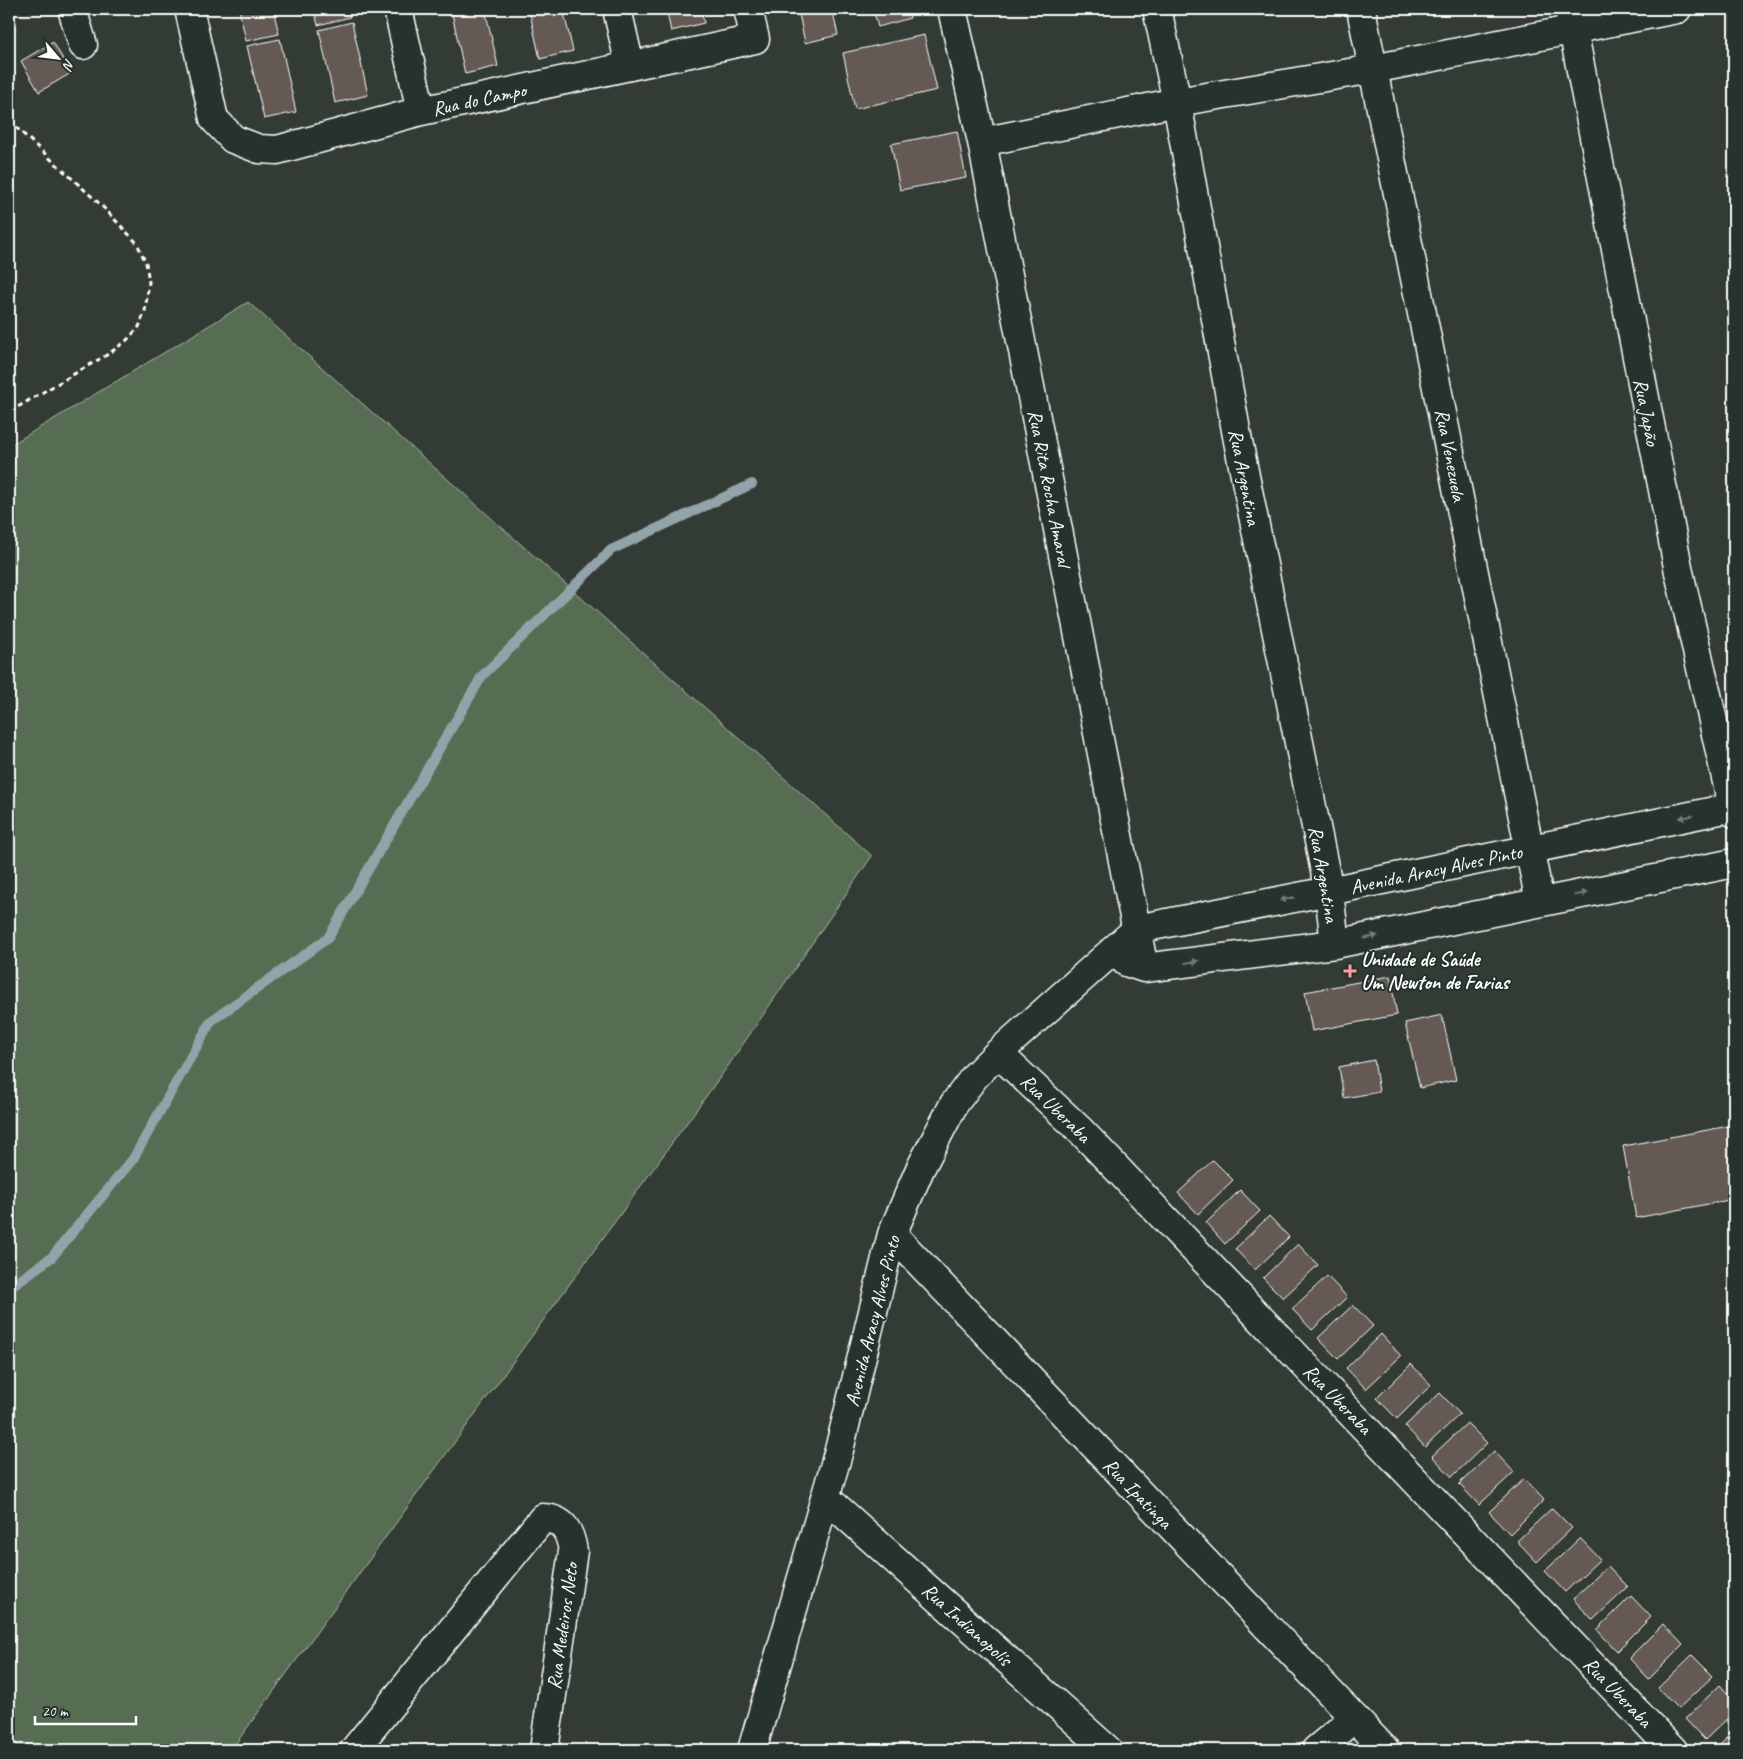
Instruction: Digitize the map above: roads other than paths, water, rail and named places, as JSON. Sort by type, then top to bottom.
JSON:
[{"type":"street","points":[[72,9],[83,44]]},
{"type":"street","name":"Rua do Campo","points":[[189,9],[214,119],[233,139],[259,149],[277,150],[421,112],[755,39],[748,9]]},
{"type":"street","points":[[398,9],[421,112]]},
{"type":"street","points":[[617,9],[630,66]]},
{"type":"street","name":"Rua Rita Rocha Amaral","points":[[952,9],[982,142],[1144,968]]},
{"type":"street","name":"Rua Argentina","points":[[1157,9],[1177,102],[1237,436],[1329,891],[1336,944]]},
{"type":"street","name":"Rua Venezuela","points":[[1361,9],[1540,902]]},
{"type":"street","points":[[982,142],[1177,102],[1373,69],[1572,20],[1677,9]]},
{"type":"street","name":"Rua Japão","points":[[1572,20],[1610,229],[1677,563],[1734,809]]},
{"type":"street","name":"Avenida Aracy Alves Pinto","points":[[752,1750],[826,1497],[892,1234],[920,1169],[954,1104],[975,1076],[998,1053],[1137,929],[1329,891],[1530,848],[1734,809]]},
{"type":"street","points":[[1107,956],[1144,968],[1336,944],[1734,864]]},
{"type":"street","name":"Rua Uberaba","points":[[998,1053],[1080,1130],[1673,1750]]},
{"type":"street","name":"Rua Ipatinga","points":[[892,1234],[1385,1750]]},
{"type":"street","name":"Rua Indianopolís","points":[[826,1497],[1108,1750]]},
{"type":"street","name":"Rua Medeiros Neto","points":[[355,1750],[543,1518],[552,1518],[562,1523],[571,1535],[573,1551],[544,1750]]},
{"type":"street","points":[[1316,1750],[1353,1718]]},
{"type":"waterway","points":[[9,1288],[52,1257],[133,1159],[211,1021],[328,938],[482,676],[611,550],[752,484]]},
{"type":"place","name":"Unidade de Saúde Um Newton de Farias","points":[[1350,971]]}]
